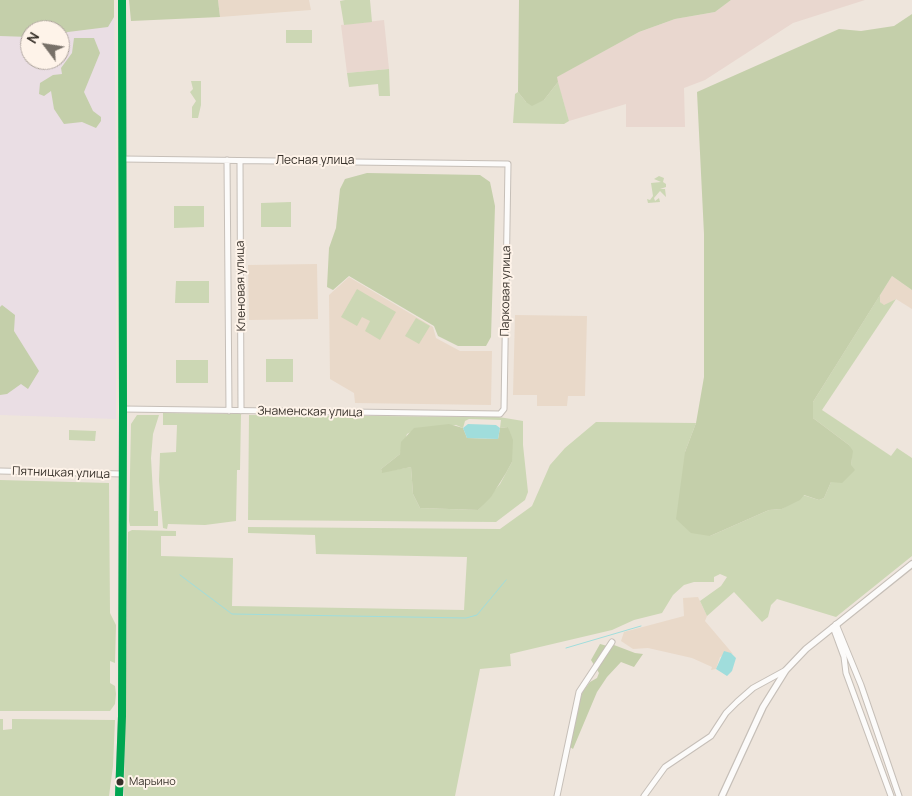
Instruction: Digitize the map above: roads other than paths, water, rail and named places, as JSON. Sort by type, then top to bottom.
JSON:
[{"type":"street","points":[[119,796],[122,716],[122,474],[124,410],[122,0]]},
{"type":"street","name":"Лесная улица","points":[[123,159],[508,164]]},
{"type":"street","name":"Кленовая улица","points":[[227,160],[229,410]]},
{"type":"street","name":"Кленовая улица","points":[[240,160],[241,411]]},
{"type":"street","name":"Парковая улица","points":[[498,414],[504,409],[508,164]]},
{"type":"street","name":"Знаменская улица","points":[[124,410],[498,414]]},
{"type":"street","name":"Пятницкая улица","points":[[0,471],[122,474]]},
{"type":"street","points":[[644,796],[665,767],[711,736],[726,713],[737,702],[754,688],[786,670],[835,626],[912,564]]},
{"type":"street","points":[[835,626],[844,657],[846,673],[890,796]]},
{"type":"street","points":[[835,626],[861,685],[899,796]]},
{"type":"street","points":[[557,796],[580,692],[612,642]]},
{"type":"street","points":[[722,796],[763,707],[786,670]]},
{"type":"water","points":[[468,424],[496,425],[500,428],[498,439],[467,438],[463,428]]},
{"type":"water","points":[[724,651],[731,653],[736,658],[732,671],[727,676],[716,669]]},
{"type":"waterway","points":[[180,575],[232,614],[466,618],[477,615],[506,580]]},
{"type":"waterway","points":[[566,648],[641,626]]},
{"type":"place","name":"Марьино","points":[[120,782]]}]
